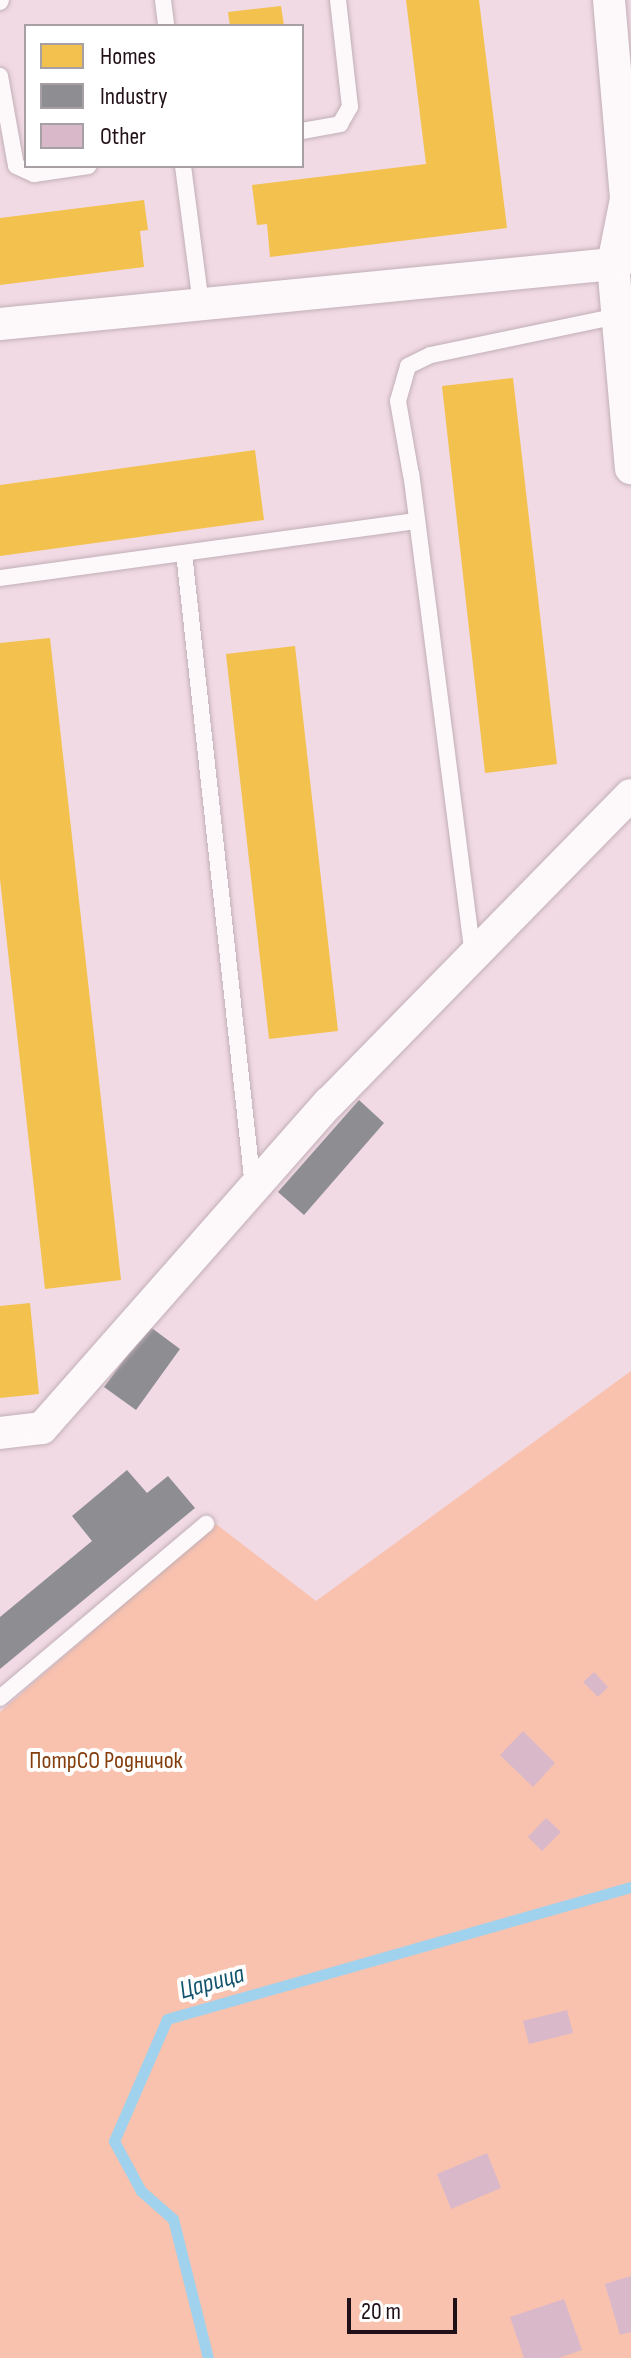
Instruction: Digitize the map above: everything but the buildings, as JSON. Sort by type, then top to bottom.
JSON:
[{"type":"street","points":[[609,0],[626,199],[617,316],[631,468]]},
{"type":"street","points":[[0,324],[622,260]]},
{"type":"street","points":[[0,1433],[42,1428],[329,1103],[631,795]]},
{"type":"lane","points":[[163,0],[166,24]]},
{"type":"lane","points":[[304,131],[340,124],[350,107],[338,0]]},
{"type":"lane","points":[[0,76],[16,166],[34,174],[74,168]]},
{"type":"lane","points":[[183,168],[201,304]]},
{"type":"lane","points":[[473,956],[417,521],[398,401],[408,366],[431,355],[617,316]]},
{"type":"lane","points":[[0,578],[417,521]]},
{"type":"lane","points":[[184,553],[253,1188]]},
{"type":"lane","points":[[0,1698],[206,1524]]},
{"type":"green space","name":"ПотрСО Родничок","points":[[631,1371],[631,2358],[0,2358],[0,1712],[216,1524],[316,1601]]},
{"type":"waterway","name":"Царица","points":[[208,2358],[173,2219],[141,2191],[114,2141],[167,2019],[631,1887]]}]
